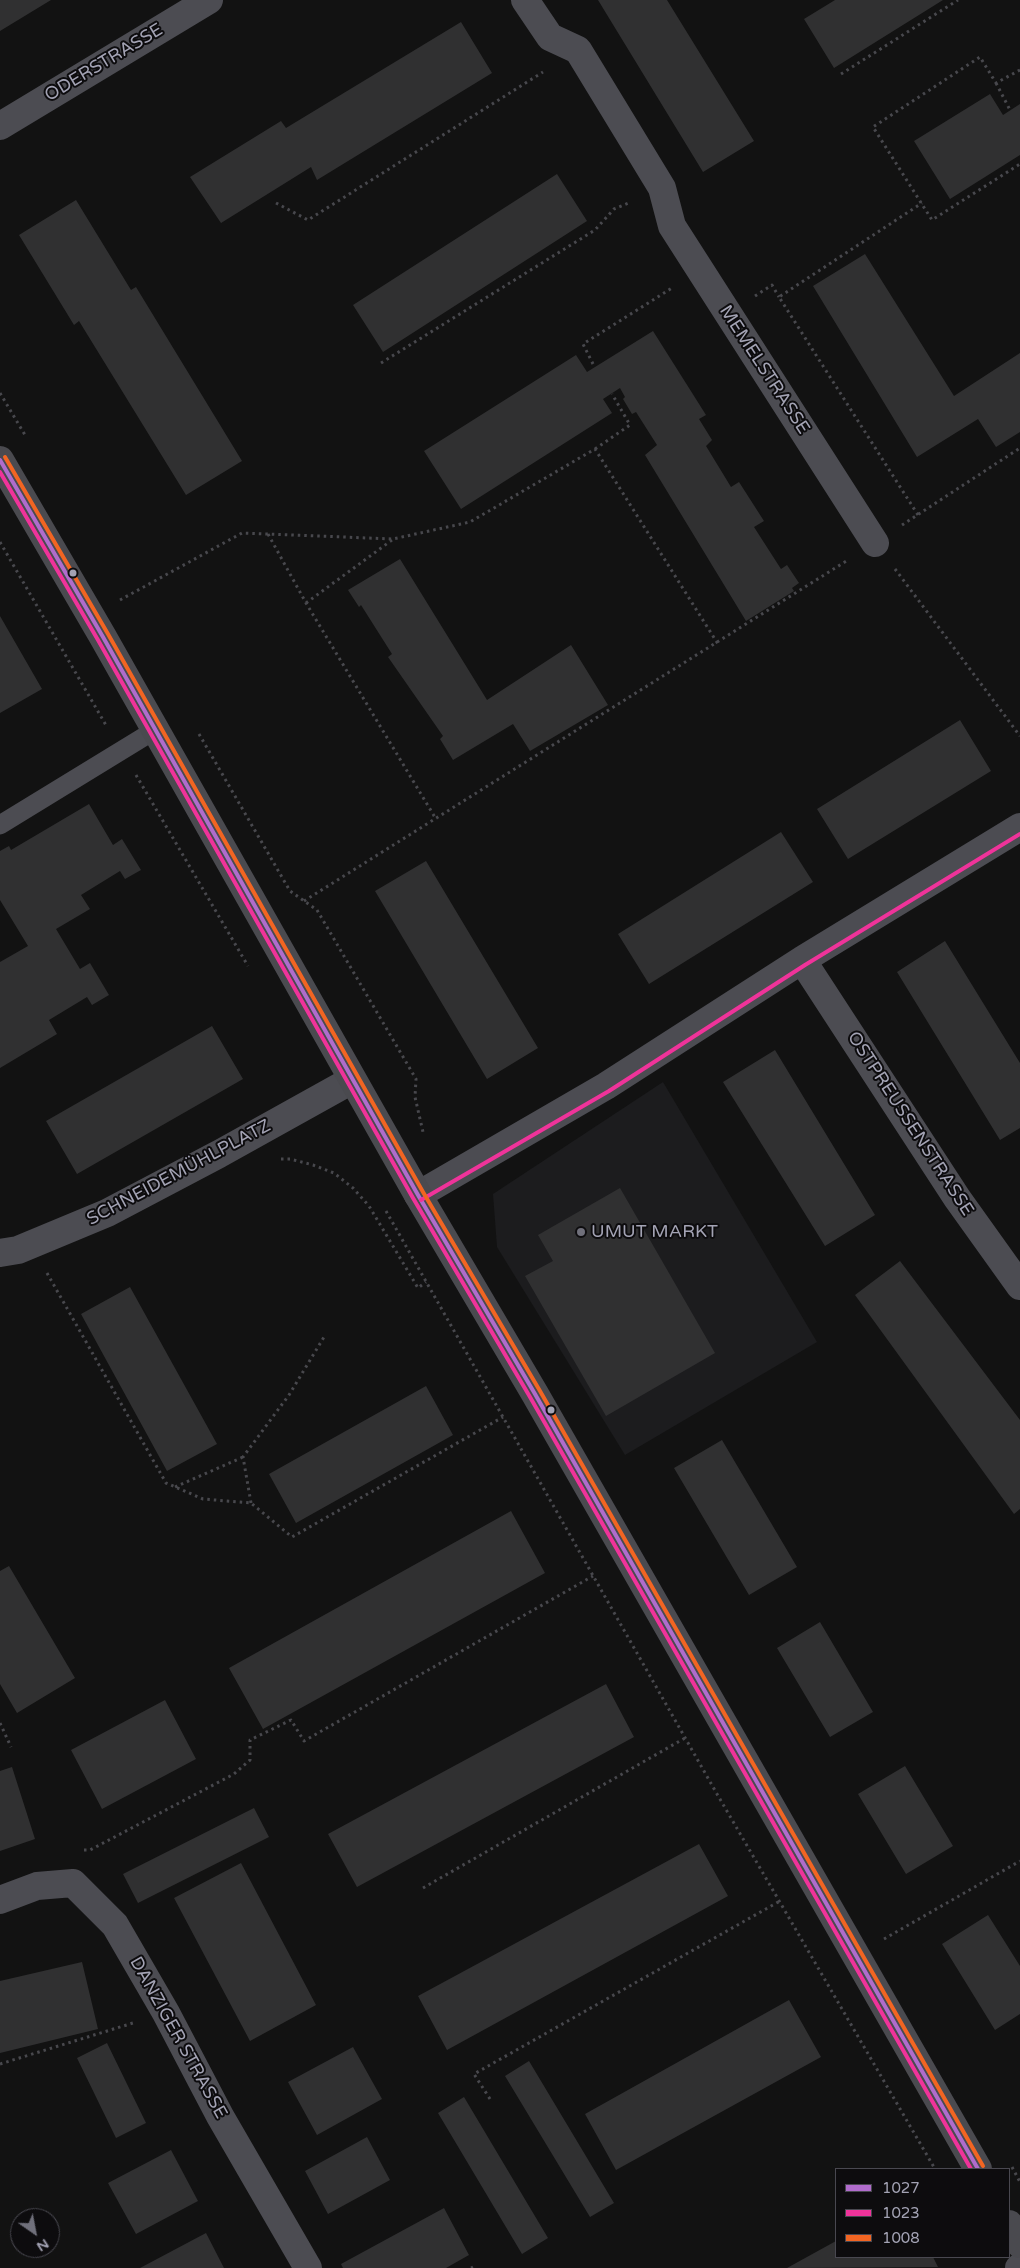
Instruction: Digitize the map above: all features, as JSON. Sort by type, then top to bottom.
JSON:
[{"type":"street","name":"ODERSTRASSE","points":[[0,126],[208,0]]},
{"type":"street","points":[[526,0],[550,37],[578,50]]},
{"type":"street","name":"MEMELSTRASSE","points":[[578,50],[662,188],[672,226],[875,543]]},
{"type":"street","points":[[0,460],[352,1080],[536,1394],[977,2168]]},
{"type":"street","points":[[418,1195],[606,1086],[802,960],[1020,827]]},
{"type":"street","name":"OSTPREUSSENSTRASSE","points":[[802,960],[957,1198],[1020,1286]]},
{"type":"street","name":"SCHNEIDEMÜHLPLATZ","points":[[0,1252],[18,1250],[107,1214],[220,1154],[352,1080]]},
{"type":"street","name":"DANZIGER STRASSE","points":[[0,1900],[37,1886],[73,1883],[115,1925],[166,2013],[220,2116],[308,2268]]},
{"type":"street","points":[[1010,2226],[1020,2244]]},
{"type":"lane","points":[[0,825],[155,730]]},
{"type":"path","points":[[841,74],[958,0]]},
{"type":"path","points":[[276,203],[308,220],[578,50]]},
{"type":"path","points":[[1010,110],[980,57],[873,127],[932,220],[1020,164]]},
{"type":"path","points":[[996,83],[1020,70]]},
{"type":"path","points":[[381,363],[595,230],[614,209],[662,188]]},
{"type":"path","points":[[918,515],[779,297],[922,203]]},
{"type":"path","points":[[594,364],[583,344],[700,270]]},
{"type":"path","points":[[0,393],[29,444]]},
{"type":"path","points":[[120,600],[242,533],[393,539],[470,522],[595,449],[630,425],[612,394]]},
{"type":"path","points":[[304,901],[718,644],[1020,448]]},
{"type":"path","points":[[595,449],[718,644]]},
{"type":"path","points":[[268,534],[306,603],[436,819]]},
{"type":"path","points":[[306,603],[393,539]]},
{"type":"path","points":[[875,543],[1020,736]]},
{"type":"path","points":[[116,592],[124,607]]},
{"type":"path","points":[[196,730],[290,891],[317,910],[416,1079],[414,1097],[424,1135]]},
{"type":"path","points":[[271,1160],[290,1159],[334,1173],[353,1188],[369,1206],[418,1288],[426,1282]]},
{"type":"path","points":[[387,1213],[685,1738],[934,2168]]},
{"type":"path","points":[[31,1244],[166,1483],[203,1499],[251,1503],[292,1536],[503,1417]]},
{"type":"path","points":[[175,1487],[243,1457],[289,1395],[324,1337]]},
{"type":"path","points":[[243,1457],[251,1503]]},
{"type":"path","points":[[75,1852],[90,1850],[234,1774],[250,1760],[250,1740],[291,1720],[304,1741],[593,1576]]},
{"type":"path","points":[[0,1723],[11,1747]]},
{"type":"path","points":[[423,1888],[685,1738]]},
{"type":"path","points":[[855,1956],[1020,1861]]},
{"type":"path","points":[[490,2099],[474,2074],[780,1901]]},
{"type":"path","points":[[0,2064],[166,2013]]},
{"type":"shaded area","points":[[663,1082],[817,1342],[625,1455],[497,1247],[493,1194]]},
{"type":"building","points":[[0,0],[51,0],[0,31]]},
{"type":"building","points":[[598,0],[667,0],[754,141],[703,172]]},
{"type":"building","points":[[835,0],[943,0],[834,68],[804,19]]},
{"type":"building","points":[[461,22],[492,73],[317,180],[311,167],[221,223],[190,177],[281,121],[286,128]]},
{"type":"building","points":[[990,94],[1003,115],[1020,104],[1020,155],[950,199],[914,141]]},
{"type":"building","points":[[557,174],[587,221],[383,352],[353,305]]},
{"type":"building","points":[[76,200],[131,290],[136,287],[242,461],[186,495],[79,321],[74,325],[19,235]]},
{"type":"building","points":[[865,254],[954,396],[1020,353],[1020,432],[996,447],[978,419],[917,457],[813,286]]},
{"type":"building","points":[[653,331],[706,415],[699,419],[712,440],[706,446],[731,487],[739,482],[764,521],[754,527],[781,569],[787,565],[799,583],[792,588],[794,591],[746,621],[645,455],[657,445],[636,412],[632,414],[623,399],[625,397],[620,388],[603,399],[612,413],[461,509],[424,451],[576,355],[587,372]]},
{"type":"building","points":[[400,559],[487,700],[571,645],[608,705],[530,751],[513,724],[453,760],[440,739],[443,736],[388,657],[392,654],[361,605],[359,607],[348,590]]},
{"type":"building","points":[[0,616],[42,689],[0,713]]},
{"type":"building","points":[[960,720],[991,771],[848,859],[817,809]]},
{"type":"building","points":[[89,804],[113,845],[122,839],[141,870],[125,879],[120,871],[81,895],[90,909],[56,929],[80,969],[90,963],[109,995],[92,1005],[87,997],[49,1020],[57,1034],[0,1068],[0,962],[28,946],[0,900],[0,851],[9,846],[11,850]]},
{"type":"building","points":[[781,832],[813,882],[649,984],[618,934]]},
{"type":"building","points":[[426,861],[538,1048],[487,1079],[375,891]]},
{"type":"building","points":[[945,941],[1020,1063],[1020,1128],[1000,1140],[897,972]]},
{"type":"building","points":[[212,1026],[243,1079],[77,1174],[46,1121]]},
{"type":"building","points":[[775,1050],[875,1215],[825,1246],[723,1082]]},
{"type":"building","points":[[620,1188],[715,1353],[606,1416],[525,1276],[553,1261],[538,1235]]},
{"type":"building","points":[[900,1261],[1020,1420],[1020,1509],[1014,1514],[855,1295]]},
{"type":"building","points":[[130,1287],[217,1444],[167,1471],[81,1314]]},
{"type":"building","points":[[426,1386],[453,1435],[296,1523],[269,1474]]},
{"type":"building","points":[[722,1440],[797,1567],[749,1595],[674,1468]]},
{"type":"building","points":[[511,1511],[545,1573],[263,1729],[229,1668]]},
{"type":"building","points":[[9,1566],[75,1678],[17,1713],[0,1684],[0,1571]]},
{"type":"building","points":[[820,1622],[873,1712],[830,1737],[777,1648]]},
{"type":"building","points":[[606,1684],[634,1737],[357,1887],[328,1834]]},
{"type":"building","points":[[165,1700],[196,1759],[102,1809],[71,1750]]},
{"type":"building","points":[[905,1766],[953,1846],[906,1874],[858,1794]]},
{"type":"building","points":[[12,1767],[35,1839],[0,1851],[0,1771]]},
{"type":"building","points":[[254,1808],[269,1837],[138,1903],[123,1874]]},
{"type":"building","points":[[699,1844],[728,1896],[447,2050],[418,1996]]},
{"type":"building","points":[[241,1863],[316,2005],[250,2041],[174,1898]]},
{"type":"building","points":[[988,1915],[1020,1966],[1020,2014],[995,2030],[942,1944]]},
{"type":"building","points":[[82,1962],[98,2029],[0,2053],[0,1981]]},
{"type":"building","points":[[789,2000],[821,2057],[616,2170],[585,2114]]},
{"type":"building","points":[[107,2043],[146,2123],[116,2138],[77,2058]]},
{"type":"building","points":[[353,2047],[382,2099],[317,2135],[288,2082]]},
{"type":"building","points":[[529,2061],[614,2203],[590,2217],[505,2076]]},
{"type":"building","points":[[464,2097],[548,2238],[522,2254],[438,2113]]},
{"type":"building","points":[[367,2137],[390,2180],[328,2214],[305,2171]]},
{"type":"building","points":[[171,2150],[198,2201],[136,2234],[108,2183]]},
{"type":"building","points":[[444,2208],[469,2255],[446,2268],[343,2268],[341,2264]]},
{"type":"building","points":[[206,2233],[224,2268],[140,2268]]},
{"type":"building","points":[[835,2242],[835,2258],[934,2258],[938,2267],[787,2268]]},
{"type":"transit line","name":"1008","points":[[5,457],[108,634],[423,1192],[540,1391],[983,2166]]},
{"type":"transit line","name":"1027","points":[[0,460],[103,637],[418,1195],[535,1394],[977,2168]]},
{"type":"transit line","name":"1023","points":[[0,472],[98,640],[413,1198],[530,1397],[970,2168]]},
{"type":"transit line","name":"1023","points":[[421,1200],[609,1091],[805,965],[1020,834]]},
{"type":"place","name":"UMUT MARKT","points":[[581,1232]]}]
